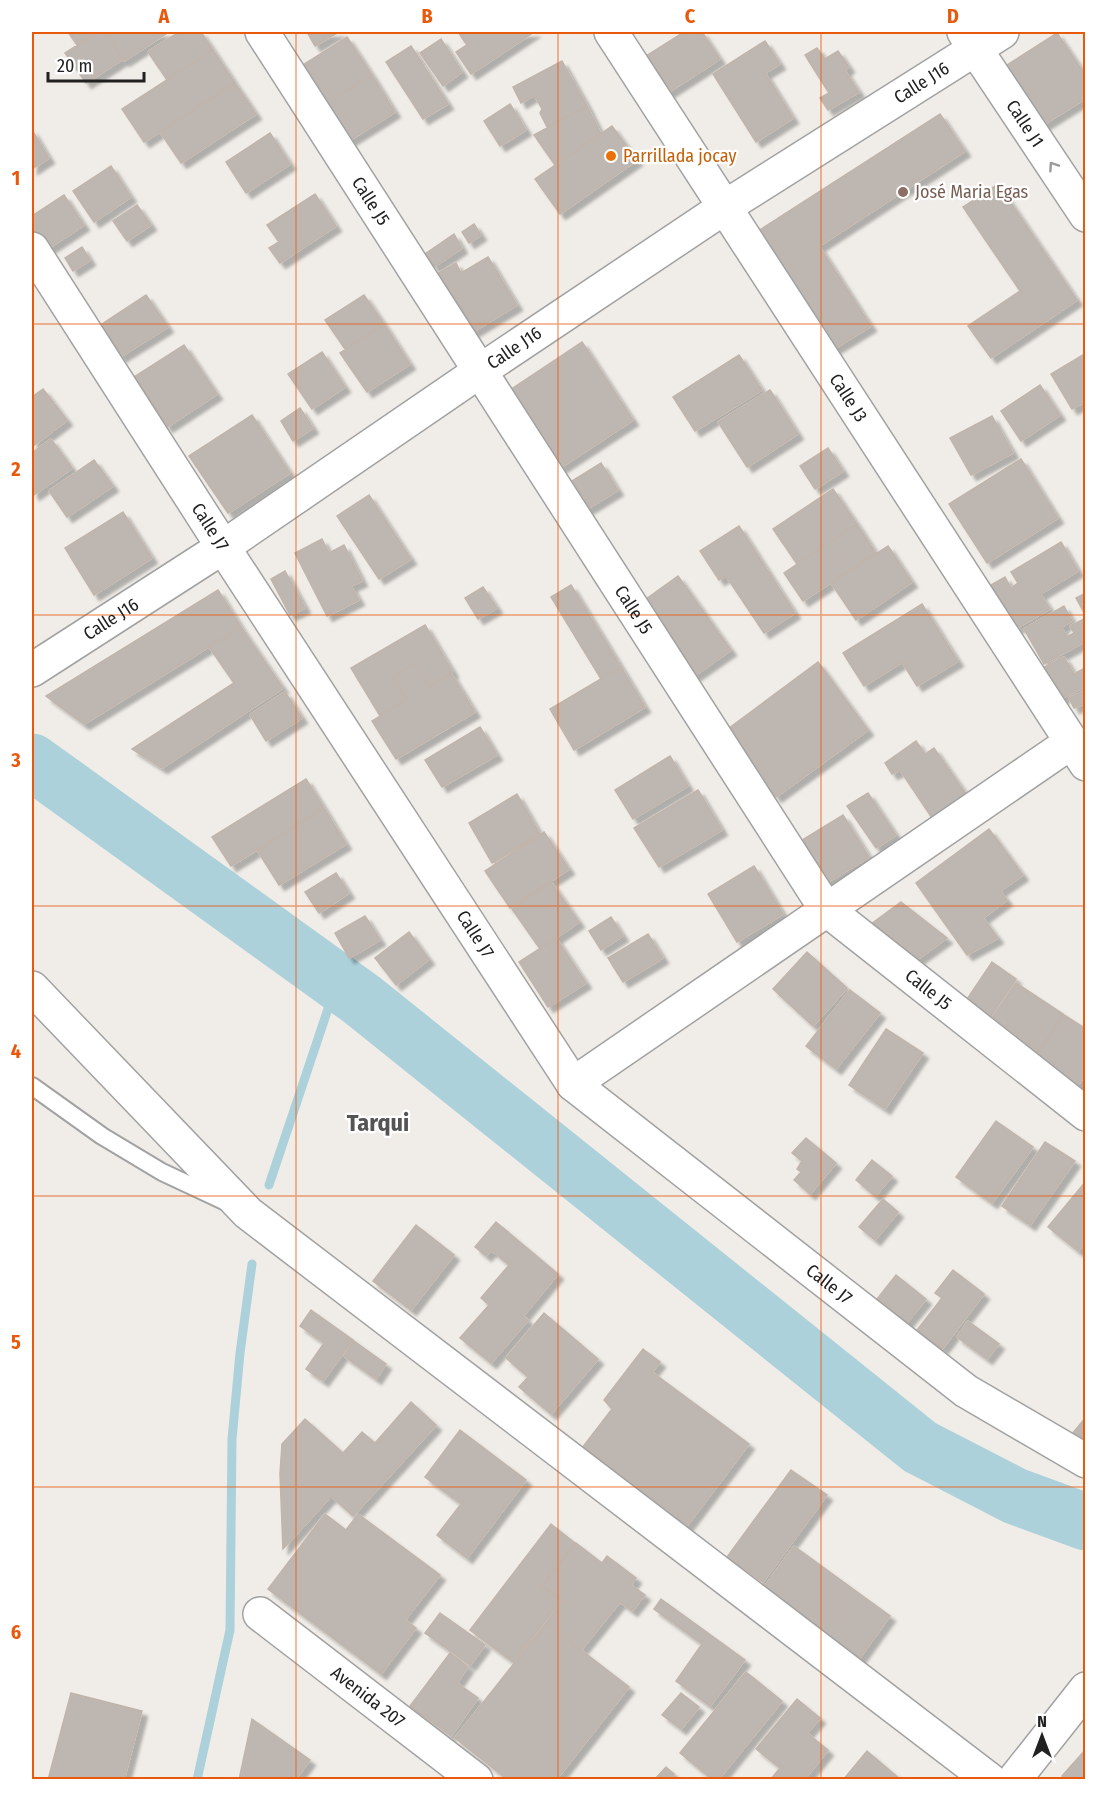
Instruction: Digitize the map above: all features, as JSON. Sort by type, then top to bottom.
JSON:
[{"type":"street","name":"Calle J5","points":[[262,32],[826,909],[1086,1114]]},
{"type":"street","name":"Calle J3","points":[[611,32],[1078,754]]},
{"type":"street","name":"Calle J16","points":[[32,670],[223,547],[480,370],[970,40],[1002,32]]},
{"type":"street","name":"Calle J1","points":[[970,40],[1086,215]]},
{"type":"street","name":"Calle J7","points":[[32,249],[223,547],[573,1083],[966,1391],[1086,1461]]},
{"type":"street","points":[[573,1083],[826,909],[1078,754]]},
{"type":"street","points":[[32,988],[248,1213],[990,1779]]},
{"type":"street","name":"Avenida 207","points":[[260,1614],[476,1779]]},
{"type":"street","points":[[1021,1771],[1086,1689]]},
{"type":"lane","points":[[32,1086],[102,1136],[162,1172],[248,1213]]},
{"type":"building","points":[[68,32],[98,32],[77,45]]},
{"type":"building","points":[[98,32],[105,32],[123,59],[86,83],[65,53]]},
{"type":"building","points":[[105,32],[169,32],[124,61]]},
{"type":"building","points":[[179,32],[201,32],[213,50],[167,80],[148,52]]},
{"type":"building","points":[[307,32],[339,32],[315,46]]},
{"type":"building","points":[[458,32],[534,32],[471,74],[456,52],[467,45]]},
{"type":"building","points":[[684,32],[702,32],[720,59],[658,99],[635,63]]},
{"type":"building","points":[[1057,33],[1086,76],[1086,98],[1043,125],[1004,67]]},
{"type":"building","points":[[347,37],[372,75],[320,108],[295,70]]},
{"type":"building","points":[[441,39],[462,72],[443,86],[420,53]]},
{"type":"building","points":[[765,41],[780,64],[765,73],[793,118],[756,142],[713,74]]},
{"type":"building","points":[[411,46],[448,104],[423,119],[386,62]]},
{"type":"building","points":[[817,48],[825,59],[838,51],[849,67],[845,71],[859,92],[828,110],[820,98],[829,93],[805,55]]},
{"type":"building","points":[[213,50],[235,83],[144,142],[122,109]]},
{"type":"building","points":[[562,61],[587,106],[547,127],[540,113],[542,109],[534,95],[521,103],[513,87]]},
{"type":"building","points":[[372,75],[395,112],[347,142],[323,106]]},
{"type":"building","points":[[235,83],[256,114],[181,163],[160,132]]},
{"type":"building","points":[[510,104],[526,130],[500,146],[484,121]]},
{"type":"building","points":[[587,106],[601,134],[555,165],[534,135]]},
{"type":"building","points":[[940,114],[965,151],[819,246],[871,326],[832,350],[755,233]]},
{"type":"building","points":[[612,126],[637,160],[560,214],[535,179]]},
{"type":"building","points":[[32,130],[49,158],[32,169]]},
{"type":"building","points":[[270,133],[290,164],[246,193],[226,162]]},
{"type":"building","points":[[111,166],[131,197],[94,222],[73,191]]},
{"type":"building","points":[[998,184],[1077,300],[991,358],[968,326],[1020,291],[963,207]]},
{"type":"building","points":[[315,194],[336,226],[280,263],[269,248],[279,242],[267,225]]},
{"type":"building","points":[[64,195],[84,225],[46,250],[32,229],[32,216]]},
{"type":"building","points":[[137,205],[151,225],[127,241],[113,221]]},
{"type":"building","points":[[474,224],[481,235],[469,243],[462,232]]},
{"type":"building","points":[[454,234],[462,248],[434,267],[425,254]]},
{"type":"building","points":[[82,247],[90,260],[73,271],[65,258]]},
{"type":"building","points":[[488,257],[517,305],[471,333],[435,275],[456,263],[461,273]]},
{"type":"building","points":[[146,295],[168,327],[120,357],[99,326]]},
{"type":"building","points":[[364,295],[384,324],[345,349],[325,320]]},
{"type":"building","points":[[384,324],[410,364],[367,392],[340,353]]},
{"type":"building","points":[[582,342],[633,420],[560,468],[507,392]]},
{"type":"building","points":[[184,345],[217,394],[167,427],[134,377]]},
{"type":"building","points":[[322,352],[345,387],[312,409],[288,374]]},
{"type":"building","points":[[1086,353],[1086,401],[1072,409],[1051,374]]},
{"type":"building","points":[[739,355],[762,390],[695,431],[673,397]]},
{"type":"building","points":[[1040,385],[1060,415],[1021,441],[1001,411]]},
{"type":"building","points":[[43,389],[67,420],[32,447],[32,397]]},
{"type":"building","points":[[770,390],[798,434],[747,467],[718,422]]},
{"type":"building","points":[[300,408],[313,428],[293,441],[281,421]]},
{"type":"building","points":[[252,415],[290,473],[228,513],[189,456]]},
{"type":"building","points":[[992,416],[1013,453],[971,475],[950,438]]},
{"type":"building","points":[[51,439],[72,468],[34,495],[32,491],[32,453]]},
{"type":"building","points":[[828,448],[843,471],[815,489],[800,466]]},
{"type":"building","points":[[1021,459],[1058,518],[987,563],[949,504]]},
{"type":"building","points":[[94,460],[113,486],[67,517],[49,491]]},
{"type":"building","points":[[601,463],[618,490],[576,516],[559,489]]},
{"type":"building","points":[[833,489],[857,524],[797,564],[773,529]]},
{"type":"building","points":[[369,495],[411,559],[379,579],[337,516]]},
{"type":"building","points":[[123,512],[152,558],[94,595],[65,548]]},
{"type":"building","points":[[857,524],[876,553],[803,601],[784,573]]},
{"type":"building","points":[[739,526],[795,613],[764,633],[726,576],[719,580],[700,551]]},
{"type":"building","points":[[322,539],[329,553],[344,545],[362,581],[351,586],[359,600],[327,616],[295,553]]},
{"type":"building","points":[[1061,542],[1078,571],[1040,594],[1050,609],[1017,628],[991,585],[1005,577],[1011,588],[1018,583],[1011,572]]},
{"type":"building","points":[[888,546],[912,582],[856,620],[831,583]]},
{"type":"building","points":[[285,571],[305,608],[290,615],[271,579]]},
{"type":"building","points":[[678,576],[731,650],[694,676],[642,602]]},
{"type":"building","points":[[571,585],[621,667],[601,679],[551,597]]},
{"type":"building","points":[[483,587],[497,608],[478,619],[465,598]]},
{"type":"building","points":[[218,590],[241,627],[84,724],[46,696]]},
{"type":"building","points":[[1086,593],[1086,616],[1076,598]]},
{"type":"building","points":[[922,604],[958,661],[917,686],[902,662],[864,686],[843,653]]},
{"type":"building","points":[[1064,606],[1072,621],[1061,627],[1067,637],[1074,633],[1070,626],[1086,618],[1086,627],[1083,629],[1086,641],[1044,664],[1024,629]]},
{"type":"building","points":[[425,625],[453,672],[428,687],[414,663],[393,677],[407,700],[380,716],[351,668]]},
{"type":"building","points":[[241,627],[283,688],[162,768],[132,749],[234,683],[209,647]]},
{"type":"building","points":[[1064,657],[1074,674],[1083,669],[1086,675],[1086,686],[1048,705],[1031,674]]},
{"type":"building","points":[[818,662],[868,730],[776,797],[755,769],[717,737]]},
{"type":"building","points":[[414,663],[428,687],[451,673],[475,712],[396,759],[372,721],[407,700],[393,677]]},
{"type":"building","points":[[621,667],[645,707],[574,750],[550,709]]},
{"type":"building","points":[[1086,690],[1086,703],[1074,708],[1069,698]]},
{"type":"building","points":[[285,692],[302,718],[266,741],[250,715]]},
{"type":"building","points":[[480,727],[497,755],[442,787],[425,760]]},
{"type":"building","points":[[916,741],[925,754],[934,748],[966,794],[932,818],[900,770],[892,774],[885,763]]},
{"type":"building","points":[[670,756],[688,786],[633,819],[615,790]]},
{"type":"building","points":[[306,779],[324,808],[231,866],[212,837]]},
{"type":"building","points":[[698,790],[722,830],[659,867],[634,828]]},
{"type":"building","points":[[868,793],[896,835],[876,848],[847,806]]},
{"type":"building","points":[[517,794],[540,834],[492,863],[469,823]]},
{"type":"building","points":[[324,808],[346,844],[279,885],[257,850]]},
{"type":"building","points":[[843,815],[869,857],[825,884],[799,842]]},
{"type":"building","points":[[989,829],[1023,875],[1000,891],[1007,900],[983,918],[998,938],[967,955],[916,883]]},
{"type":"building","points":[[544,832],[569,869],[510,908],[485,871]]},
{"type":"building","points":[[754,866],[783,914],[737,942],[708,894]]},
{"type":"building","points":[[336,873],[349,893],[319,913],[305,892]]},
{"type":"building","points":[[551,882],[579,922],[540,949],[512,909]]},
{"type":"building","points":[[901,902],[947,938],[915,961],[867,927]]},
{"type":"building","points":[[365,916],[380,940],[349,958],[335,933]]},
{"type":"building","points":[[611,917],[623,936],[601,950],[589,931]]},
{"type":"building","points":[[409,932],[429,959],[396,985],[375,958]]},
{"type":"building","points":[[648,934],[663,958],[623,982],[608,958]]},
{"type":"building","points":[[556,938],[586,983],[548,1007],[519,962]]},
{"type":"building","points":[[807,952],[847,988],[813,1026],[773,989]]},
{"type":"building","points":[[992,962],[1016,979],[989,1019],[965,1002]]},
{"type":"building","points":[[1016,983],[1063,1014],[1031,1062],[984,1030]]},
{"type":"building","points":[[850,990],[880,1013],[836,1069],[806,1046]]},
{"type":"building","points":[[1064,1015],[1086,1029],[1086,1074],[1076,1088],[1034,1060]]},
{"type":"building","points":[[886,1029],[923,1053],[885,1109],[849,1085]]},
{"type":"building","points":[[996,1121],[1033,1147],[992,1203],[956,1177]]},
{"type":"building","points":[[806,1138],[836,1163],[810,1194],[794,1180],[801,1172],[797,1169],[802,1161],[792,1153]]},
{"type":"building","points":[[1045,1142],[1075,1161],[1030,1225],[1002,1206]]},
{"type":"building","points":[[872,1160],[892,1176],[875,1196],[856,1180]]},
{"type":"building","points":[[1086,1181],[1086,1242],[1078,1251],[1048,1227]]},
{"type":"building","points":[[883,1199],[898,1212],[875,1240],[859,1227]]},
{"type":"building","points":[[496,1222],[558,1274],[523,1316],[528,1320],[491,1363],[460,1338],[489,1305],[481,1298],[509,1265],[491,1250],[486,1256],[475,1247]]},
{"type":"building","points":[[416,1225],[454,1255],[411,1310],[373,1281]]},
{"type":"building","points":[[953,1270],[984,1294],[942,1349],[917,1330],[942,1298],[935,1293]]},
{"type":"building","points":[[896,1275],[926,1299],[899,1332],[869,1309]]},
{"type":"building","points":[[311,1310],[353,1340],[323,1381],[306,1369],[324,1343],[300,1326]]},
{"type":"building","points":[[544,1313],[598,1359],[551,1414],[519,1387],[528,1377],[506,1358]]},
{"type":"building","points":[[968,1321],[999,1344],[987,1359],[957,1337]]},
{"type":"building","points":[[354,1341],[386,1364],[376,1379],[344,1356]]},
{"type":"building","points":[[643,1349],[660,1362],[652,1372],[749,1444],[680,1535],[575,1457],[612,1409],[604,1400]]},
{"type":"building","points":[[411,1402],[436,1425],[353,1516],[331,1496],[283,1549],[280,1474],[282,1444],[305,1419],[343,1453],[362,1432],[375,1443]]},
{"type":"building","points":[[1086,1417],[1086,1456],[1066,1441]]},
{"type":"building","points":[[460,1430],[526,1480],[467,1558],[437,1535],[461,1504],[425,1477]]},
{"type":"building","points":[[791,1470],[827,1495],[763,1582],[727,1557]]},
{"type":"building","points":[[325,1514],[346,1530],[358,1514],[440,1575],[405,1620],[416,1628],[381,1674],[268,1589]]},
{"type":"building","points":[[551,1524],[575,1543],[541,1586],[561,1601],[513,1662],[470,1630]]},
{"type":"building","points":[[576,1543],[602,1563],[607,1556],[636,1578],[631,1585],[645,1595],[632,1611],[620,1602],[581,1650],[546,1623],[563,1601],[543,1586]]},
{"type":"building","points":[[794,1546],[890,1616],[851,1670],[755,1600]]},
{"type":"building","points":[[661,1599],[745,1660],[710,1706],[676,1681],[702,1644],[654,1609]]},
{"type":"building","points":[[440,1613],[485,1645],[470,1665],[425,1633]]},
{"type":"building","points":[[546,1623],[629,1687],[556,1780],[508,1780],[455,1738]]},
{"type":"building","points":[[450,1653],[468,1667],[457,1683],[478,1698],[451,1736],[410,1706]]},
{"type":"building","points":[[746,1672],[782,1701],[718,1780],[713,1780],[680,1753]]},
{"type":"building","points":[[71,1693],[142,1711],[124,1780],[48,1780]]},
{"type":"building","points":[[681,1693],[699,1707],[681,1729],[662,1715]]},
{"type":"building","points":[[797,1699],[820,1718],[807,1733],[828,1750],[804,1780],[770,1780],[780,1768],[756,1749]]},
{"type":"building","points":[[252,1719],[310,1760],[295,1780],[239,1780]]},
{"type":"building","points":[[1086,1749],[1086,1780],[1066,1780],[1062,1776]]},
{"type":"building","points":[[867,1751],[901,1780],[843,1780]]},
{"type":"building","points":[[666,1767],[674,1774],[669,1780],[654,1780]]},
{"type":"waterway","points":[[32,762],[361,999],[920,1447],[1015,1496],[1086,1522]]},
{"type":"waterway","points":[[269,1185],[337,982]]},
{"type":"waterway","points":[[197,1780],[230,1630],[232,1439],[240,1353],[252,1264]]},
{"type":"place","name":"Parrillada jocay","points":[[611,156]]},
{"type":"place","name":"José Maria Egas","points":[[903,192]]},
{"type":"district","name":"Tarqui","points":[[378,1123]]}]
